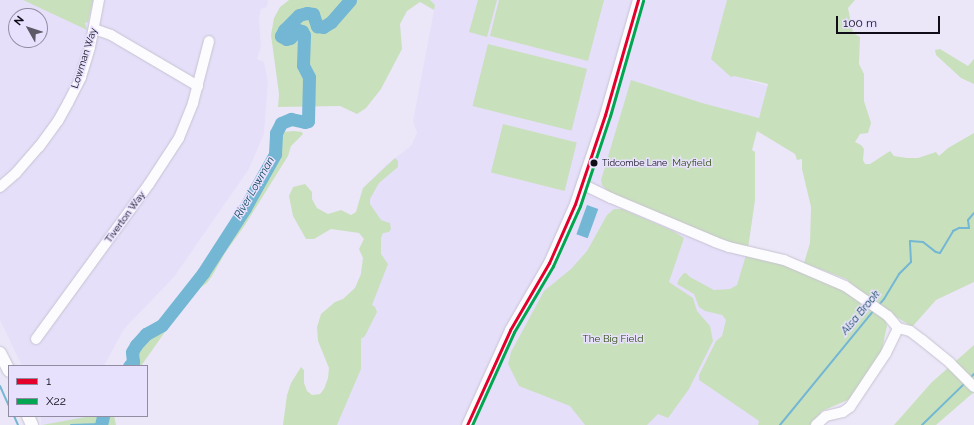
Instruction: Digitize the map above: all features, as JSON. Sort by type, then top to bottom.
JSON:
[{"type":"main road","points":[[0,353],[8,369]]},
{"type":"street","name":"Lowman Way","points":[[0,187],[26,163],[58,121],[81,77],[94,29],[99,0]]},
{"type":"street","points":[[467,425],[510,330],[558,246],[582,184],[638,0]]},
{"type":"street","points":[[94,29],[111,35],[198,86]]},
{"type":"street","name":"Tiverton Way","points":[[36,339],[162,166],[185,126],[198,86],[209,41]]},
{"type":"street","points":[[582,184],[610,198],[722,245],[797,264],[845,286],[880,311],[898,328],[910,331],[958,372],[973,387]]},
{"type":"street","points":[[816,425],[826,416],[843,412],[850,407],[886,353],[898,328]]},
{"type":"shaded area","points":[[0,0],[268,0],[267,7],[261,9],[259,18],[261,47],[257,59],[264,62],[268,82],[264,134],[249,169],[174,277],[124,329],[105,365],[22,365],[0,320]]},
{"type":"shaded area","points":[[430,0],[798,0],[759,118],[752,150],[755,152],[755,200],[748,248],[764,425],[321,425],[331,382],[343,299],[355,288],[361,274],[363,258],[359,249],[364,239],[359,233],[351,230],[363,188],[387,164],[411,146],[417,133],[413,121],[435,5]],"holes":[[[778,51],[768,86],[747,79]]]},
{"type":"shaded area","points":[[41,417],[96,417],[96,425],[41,425]]},
{"type":"green space","points":[[23,0],[93,0],[88,22],[85,23],[87,30],[48,12],[48,8],[40,8]]},
{"type":"green space","points":[[289,0],[430,0],[435,5],[434,10],[420,2],[407,11],[400,24],[402,49],[381,89],[366,108],[357,114],[340,106],[278,107],[279,94],[271,35],[274,18],[280,7]]},
{"type":"green space","points":[[478,0],[497,0],[487,37],[469,32]]},
{"type":"green space","points":[[499,0],[604,0],[588,61],[490,36]]},
{"type":"green space","name":"Mayfield","points":[[727,0],[855,0],[848,8],[853,33],[860,37],[859,64],[864,74],[864,101],[871,123],[868,133],[860,134],[855,142],[861,145],[864,149],[863,160],[865,164],[870,164],[890,151],[894,156],[907,158],[918,158],[936,152],[939,156],[948,148],[974,133],[974,282],[936,300],[912,327],[876,304],[846,279],[804,263],[810,243],[811,207],[802,169],[802,159],[797,160],[795,154],[757,131],[752,150],[755,152],[755,200],[748,248],[729,244],[612,196],[602,185],[601,180],[631,80],[702,103],[759,118],[768,84],[734,76],[731,77],[711,59]]},
{"type":"green space","points":[[488,44],[587,69],[571,131],[473,106]]},
{"type":"green space","points":[[940,49],[968,66],[974,59],[974,84],[961,78],[936,55],[935,50]]},
{"type":"green space","points":[[503,124],[577,142],[565,191],[491,173]]},
{"type":"green space","points":[[294,131],[302,132],[303,134],[291,146],[288,156],[207,283],[194,292],[186,302],[142,365],[133,365],[136,359],[136,352],[145,339],[164,326],[203,278],[274,160],[278,149],[278,140],[282,132]]},
{"type":"green space","points":[[395,158],[398,161],[398,167],[379,183],[370,199],[370,204],[381,220],[390,223],[391,229],[389,232],[383,233],[381,238],[381,254],[388,264],[372,305],[375,307],[377,312],[365,336],[361,339],[361,369],[337,425],[283,425],[287,395],[291,383],[301,367],[304,370],[304,383],[307,391],[312,395],[320,394],[324,389],[328,378],[329,368],[318,341],[317,327],[321,314],[335,302],[343,299],[355,288],[361,274],[363,258],[359,249],[364,239],[359,233],[331,229],[314,239],[306,239],[293,216],[289,196],[293,187],[305,184],[312,192],[312,199],[317,208],[328,214],[341,210],[351,215],[356,212],[363,188]]},
{"type":"green space","name":"The Big Field","points":[[614,209],[622,209],[673,231],[684,238],[669,282],[693,298],[697,311],[710,326],[713,341],[689,389],[668,418],[658,414],[647,425],[585,425],[570,406],[519,386],[508,364],[511,352],[544,291],[571,269],[587,251],[607,215]]},
{"type":"green space","points":[[746,255],[788,265],[839,288],[882,316],[886,322],[887,326],[881,354],[850,399],[822,411],[810,425],[758,425],[759,421],[699,380],[699,375],[716,341],[722,336],[726,320],[722,315],[705,311],[699,307],[694,294],[677,284],[679,279],[684,273],[686,273],[690,277],[714,290],[730,289],[737,285]]},
{"type":"green space","points":[[974,345],[974,392],[936,425],[894,425],[932,382]]},
{"type":"green space","points":[[86,417],[114,417],[116,425],[42,425]]},
{"type":"water","points":[[587,205],[598,209],[588,238],[576,234]]},
{"type":"waterway","name":"River Lowman","points":[[130,365],[133,362],[132,352],[136,345],[146,334],[162,325],[203,273],[245,208],[275,154],[276,133],[281,123],[291,119],[305,122],[308,121],[309,77],[303,65],[304,35],[302,31],[298,30],[290,38],[286,39],[281,36],[284,30],[299,15],[307,13],[313,14],[317,26],[323,27],[331,22],[350,0]]},
{"type":"waterway","name":"Alsa Brook","points":[[878,306],[899,274],[911,262],[910,241],[923,242],[936,252],[940,253],[953,231],[959,228],[969,228],[968,220],[974,213]]},
{"type":"waterway","name":"Alsa Brook","points":[[780,425],[874,310]]},
{"type":"waterway","points":[[969,379],[974,374]]},
{"type":"waterway","points":[[922,425],[965,383]]},
{"type":"waterway","points":[[0,386],[8,404]]},
{"type":"waterway","points":[[14,417],[18,425]]},
{"type":"waterway","name":"River Lowman","points":[[101,425],[103,417]]},
{"type":"waterway","points":[[71,425],[101,424]]},
{"type":"transit line","name":"1","points":[[467,425],[510,330],[549,263],[575,204],[605,115],[638,0]]},
{"type":"transit line","name":"X22","points":[[472,425],[514,332],[553,266],[580,206],[610,116],[643,1]]},
{"type":"place","name":"Tidcombe Lane","points":[[594,163]]}]
